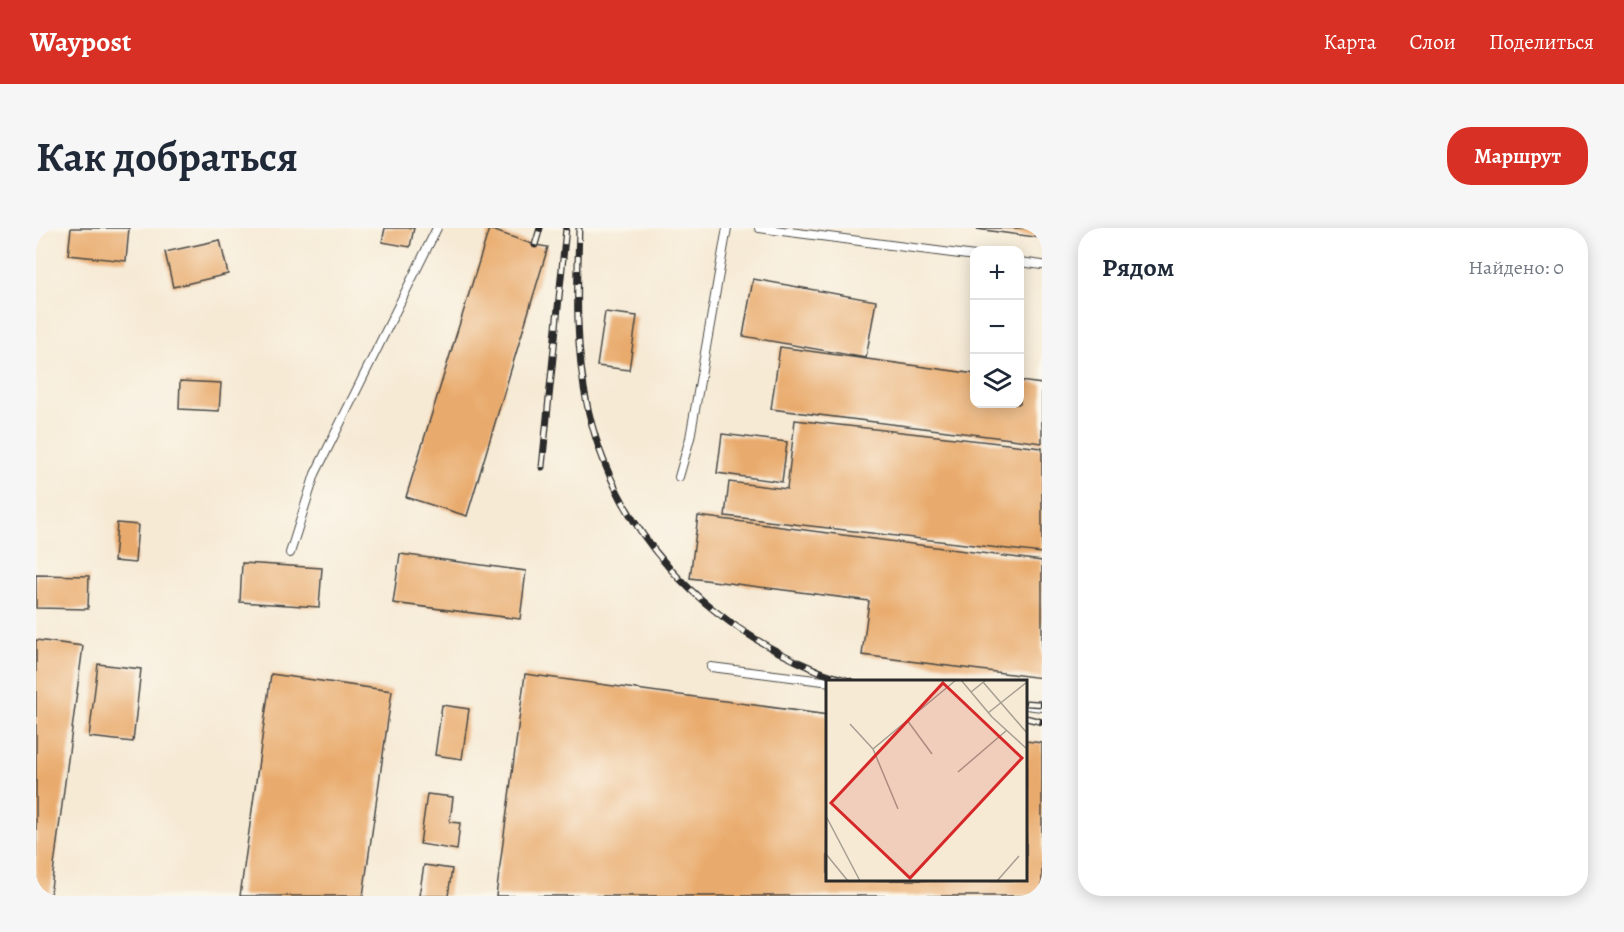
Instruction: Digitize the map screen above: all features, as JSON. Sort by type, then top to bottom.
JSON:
[{"type":"lane","points":[[290,553],[315,474],[437,228]]},
{"type":"lane","points":[[679,477],[690,438],[727,228]]},
{"type":"lane","points":[[759,228],[970,255]]},
{"type":"lane","points":[[1024,263],[1042,265]]},
{"type":"lane","points":[[711,667],[826,680]]},
{"type":"lane","points":[[1027,705],[1042,707]]},
{"type":"building","points":[[71,228],[129,228],[126,261],[68,255]]},
{"type":"building","points":[[385,228],[414,228],[410,247],[382,242]]},
{"type":"building","points":[[1042,228],[1042,238],[977,229]]},
{"type":"building","points":[[489,229],[535,245],[548,247],[467,516],[406,497]]},
{"type":"building","points":[[220,240],[228,274],[173,287],[165,252]]},
{"type":"building","points":[[753,279],[876,301],[866,358],[743,336]]},
{"type":"building","points":[[605,312],[637,316],[629,370],[597,366]]},
{"type":"building","points":[[780,347],[970,373],[970,408],[1024,408],[1024,382],[1042,384],[1042,443],[771,409]]},
{"type":"building","points":[[180,381],[221,383],[219,411],[179,409]]},
{"type":"building","points":[[795,420],[1042,448],[1042,553],[725,516],[729,482],[787,489]]},
{"type":"building","points":[[722,434],[787,442],[782,482],[717,473]]},
{"type":"building","points":[[698,516],[1042,561],[1042,678],[862,655],[869,601],[690,578]]},
{"type":"building","points":[[117,523],[138,525],[135,563],[114,561]]},
{"type":"building","points":[[400,554],[526,571],[520,619],[393,603]]},
{"type":"building","points":[[242,563],[322,568],[319,607],[240,602]]},
{"type":"building","points":[[36,575],[89,576],[88,609],[36,608]]},
{"type":"building","points":[[36,640],[83,646],[50,896],[36,896]]},
{"type":"building","points":[[98,664],[141,669],[133,742],[89,737]]},
{"type":"building","points":[[271,674],[392,691],[363,896],[240,896]]},
{"type":"building","points":[[525,674],[826,715],[826,881],[1027,881],[1027,741],[1042,743],[1042,896],[496,896]]},
{"type":"building","points":[[442,705],[469,709],[462,759],[435,755]]},
{"type":"building","points":[[427,794],[453,797],[450,822],[460,823],[457,850],[420,844]]},
{"type":"building","points":[[424,865],[452,869],[448,896],[419,896]]},
{"type":"railway","points":[[535,245],[540,228]]},
{"type":"railway","points":[[542,467],[566,228]]},
{"type":"railway","points":[[579,228],[579,342],[584,387],[601,453],[619,495],[641,532],[668,567],[699,598],[734,625],[772,649],[828,675],[846,680]]},
{"type":"railway","points":[[1027,703],[1042,704]]},
{"type":"railway","points":[[1027,718],[1042,722]]}]
